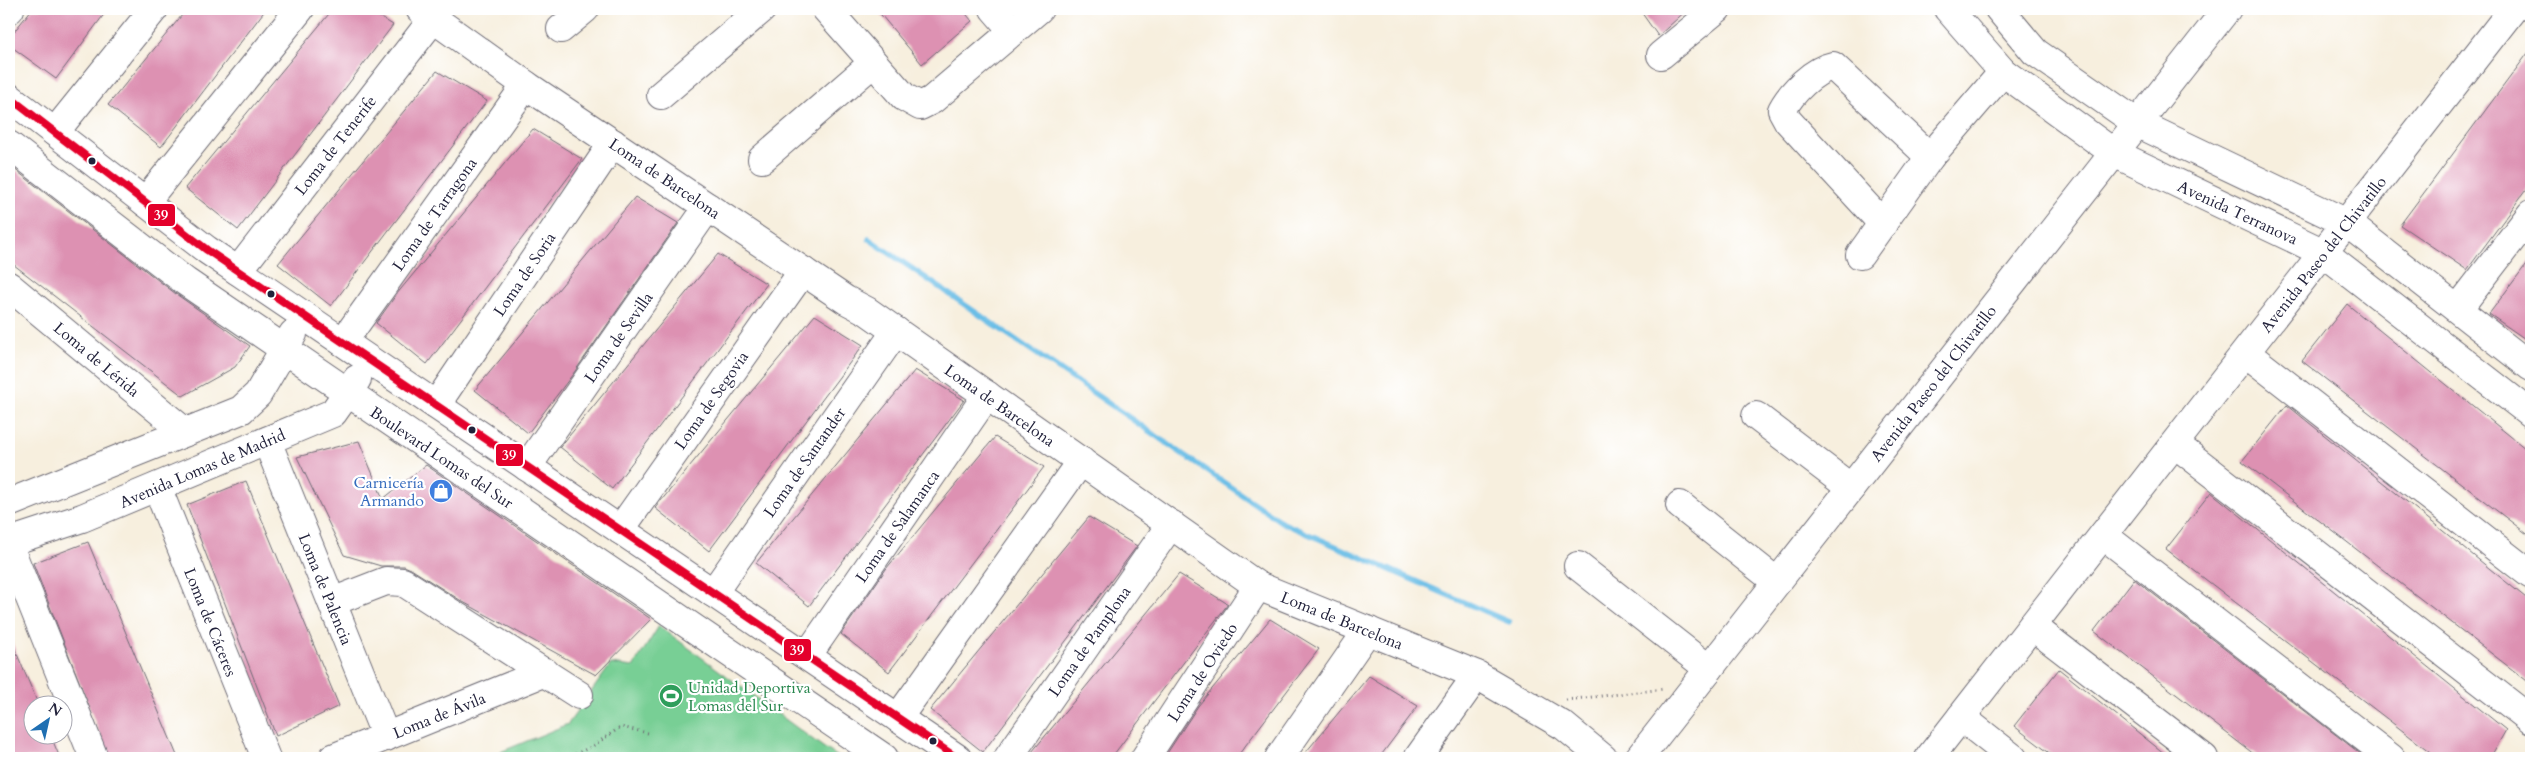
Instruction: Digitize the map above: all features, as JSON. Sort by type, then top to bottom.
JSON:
[{"type":"street","points":[[55,132],[154,9]]},
{"type":"street","points":[[145,202],[300,9]]},
{"type":"street","points":[[561,29],[584,9]]},
{"type":"street","points":[[661,95],[762,9]]},
{"type":"street","points":[[826,9],[904,97],[920,106],[932,100],[1039,9]]},
{"type":"street","points":[[994,9],[1013,31]]},
{"type":"street","points":[[1661,55],[1717,9]]},
{"type":"street","name":"Avenida Terranova","points":[[1948,9],[2002,72],[2114,153],[2324,253],[2531,414]]},
{"type":"street","points":[[1999,9],[2035,52],[2137,123],[2347,223],[2531,367]]},
{"type":"street","name":"Avenida Paseo del Chivatillo","points":[[1639,758],[2227,9]]},
{"type":"street","name":"Avenida Paseo del Chivatillo","points":[[1929,758],[2513,9]]},
{"type":"street","name":"Loma de Barcelona","points":[[427,14],[613,144],[896,332],[1258,586],[1477,675],[1564,726],[1603,758]]},
{"type":"street","name":"Loma de Tenerife","points":[[238,271],[427,14]]},
{"type":"street","points":[[762,159],[873,63]]},
{"type":"street","points":[[1883,224],[1788,121],[1782,110],[1789,98],[1823,68],[1833,66],[1930,157]]},
{"type":"street","points":[[1860,255],[1930,157],[2002,72]]},
{"type":"street","name":"Loma de Tarragona","points":[[343,342],[526,85]]},
{"type":"street","points":[[9,97],[238,271],[957,758]]},
{"type":"street","name":"Loma de Soria","points":[[436,405],[613,144]]},
{"type":"street","name":"Boulevard Lomas del Sur","points":[[9,145],[186,282],[884,758]]},
{"type":"street","name":"Loma de Sevilla","points":[[527,467],[708,208]]},
{"type":"street","points":[[2458,309],[2531,214]]},
{"type":"street","name":"Loma de Segovia","points":[[620,530],[803,271]]},
{"type":"street","name":"Loma de Lérida","points":[[9,286],[97,357],[185,432]]},
{"type":"street","points":[[9,503],[241,410],[258,394],[304,316]]},
{"type":"street","name":"Loma de Santander","points":[[713,593],[896,332]]},
{"type":"street","points":[[2246,353],[2531,575]]},
{"type":"street","name":"Avenida Lomas de Madrid","points":[[9,542],[82,518],[333,413],[370,360]]},
{"type":"street","name":"Loma de Salamanca","points":[[807,656],[987,395]]},
{"type":"street","points":[[1756,416],[1851,488]]},
{"type":"street","name":"Loma de Palencia","points":[[267,441],[386,737]]},
{"type":"street","points":[[2175,444],[2531,720]]},
{"type":"street","points":[[898,718],[1081,461]]},
{"type":"street","points":[[71,478],[82,518]]},
{"type":"street","name":"Loma de Cáceres","points":[[157,487],[266,758]]},
{"type":"street","points":[[1680,505],[1777,582]]},
{"type":"street","name":"Loma de Pamplona","points":[[1008,758],[1171,524]]},
{"type":"street","points":[[2104,535],[2392,758]]},
{"type":"street","points":[[9,546],[94,758]]},
{"type":"street","points":[[1578,566],[1703,677]]},
{"type":"street","points":[[332,602],[386,581],[403,582],[579,695]]},
{"type":"street","name":"Loma de Oviedo","points":[[1145,758],[1258,586]]},
{"type":"street","points":[[2032,626],[2204,758]]},
{"type":"street","points":[[1279,758],[1368,630]]},
{"type":"street","name":"Loma de Ávila","points":[[333,758],[545,672]]},
{"type":"street","points":[[1425,755],[1477,675]]},
{"type":"street","points":[[831,722],[853,688]]},
{"type":"street","points":[[1961,718],[2014,758]]},
{"type":"path","points":[[1528,705],[1703,677]]},
{"type":"path","points":[[566,758],[591,747],[621,727],[648,733]]},
{"type":"green space","name":"Unidad Deportiva Lomas del Sur","points":[[659,626],[840,758],[486,758],[568,724],[611,664],[633,667]]},
{"type":"building","points":[[32,9],[108,9],[56,79],[9,45],[9,38]]},
{"type":"building","points":[[187,9],[266,9],[161,147],[108,105]]},
{"type":"building","points":[[333,9],[367,9],[393,25],[238,230],[185,188]]},
{"type":"building","points":[[876,9],[962,9],[972,21],[922,64]]},
{"type":"building","points":[[1639,9],[1688,9],[1658,36]]},
{"type":"building","points":[[2531,49],[2531,183],[2467,270],[2400,225]]},
{"type":"building","points":[[437,71],[487,101],[331,306],[278,264]]},
{"type":"building","points":[[533,129],[582,159],[427,364],[376,323],[396,295]]},
{"type":"building","points":[[9,165],[176,294],[250,346],[235,367],[183,396],[9,261]]},
{"type":"building","points":[[635,197],[678,223],[573,374],[528,433],[475,390]]},
{"type":"building","points":[[718,254],[767,284],[612,489],[560,447]]},
{"type":"building","points":[[2531,258],[2531,343],[2489,314]]},
{"type":"building","points":[[2347,304],[2531,453],[2531,537],[2302,361]]},
{"type":"building","points":[[815,315],[863,345],[709,551],[655,508]]},
{"type":"building","points":[[915,370],[964,400],[809,606],[756,563]]},
{"type":"building","points":[[2287,405],[2531,602],[2531,684],[2242,461]]},
{"type":"building","points":[[995,437],[1044,467],[889,672],[841,634],[886,569]]},
{"type":"building","points":[[359,441],[383,499],[426,465],[651,619],[596,675],[463,602],[411,569],[404,566],[381,566],[344,555],[297,457]]},
{"type":"building","points":[[246,481],[339,706],[276,736],[187,505]]},
{"type":"building","points":[[2211,492],[2506,730],[2490,758],[2438,758],[2166,549]]},
{"type":"building","points":[[1089,517],[1137,546],[983,752],[930,710]]},
{"type":"building","points":[[88,542],[178,758],[109,758],[33,563]]},
{"type":"building","points":[[1179,574],[1228,604],[1111,758],[1027,758]]},
{"type":"building","points":[[2134,579],[2366,758],[2259,758],[2094,631]]},
{"type":"building","points":[[1270,619],[1319,649],[1236,758],[1164,758],[1198,706]]},
{"type":"building","points":[[9,635],[34,694],[22,694],[22,744],[54,744],[60,758],[9,758]]},
{"type":"building","points":[[2059,669],[2170,758],[2056,758],[2014,726]]},
{"type":"building","points":[[1369,676],[1418,706],[1379,758],[1301,758]]},
{"type":"waterway","points":[[869,239],[1283,523],[1509,622]]},
{"type":"transit line","name":"39","points":[[9,97],[207,250],[957,758]]},
{"type":"place","name":"Carnicería Armando","points":[[441,491]]},
{"type":"place","name":"Unidad Deportiva Lomas del Sur","points":[[671,696]]}]
